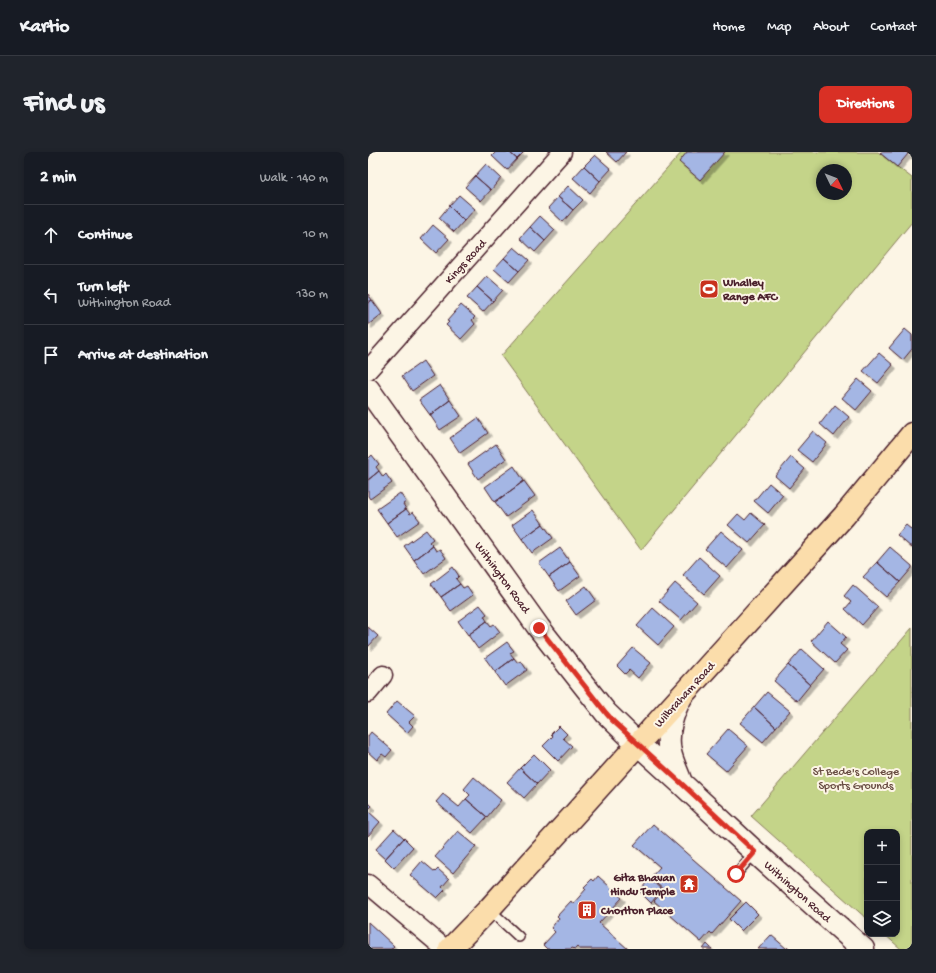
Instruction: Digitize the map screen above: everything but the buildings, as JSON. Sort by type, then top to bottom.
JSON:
[{"type":"highway","name":"Wilbraham Road","points":[[450,949],[489,909],[844,516],[912,434]]},
{"type":"street","name":"Kings Road","points":[[368,370],[562,152]]},
{"type":"street","name":"Withington Road","points":[[368,389],[539,628],[606,713],[755,852],[863,949]]},
{"type":"street","points":[[368,693],[383,675]]},
{"type":"street","points":[[681,697],[674,712],[669,736],[669,745],[672,757],[681,783]]},
{"type":"street","points":[[368,884],[445,949]]},
{"type":"lane","points":[[736,874],[755,852]]},
{"type":"lane","points":[[489,909],[518,937]]},
{"type":"green space","name":"Whalley Range AFC","points":[[682,152],[878,152],[912,178],[912,222],[641,550],[501,356]]},
{"type":"green space","name":"St Bede's College Sports Grounds","points":[[912,628],[912,949],[901,949],[887,937],[900,937],[900,829],[864,829],[864,916],[751,816]]},
{"type":"place","name":"Whalley Range AFC","points":[[709,289]]},
{"type":"place","name":"Gita Bhavan Hindu Temple","points":[[689,884]]},
{"type":"place","name":"Chorlton Place","points":[[587,910]]},
{"type":"route","points":[[539,628],[613,721],[755,852],[736,874]]}]
